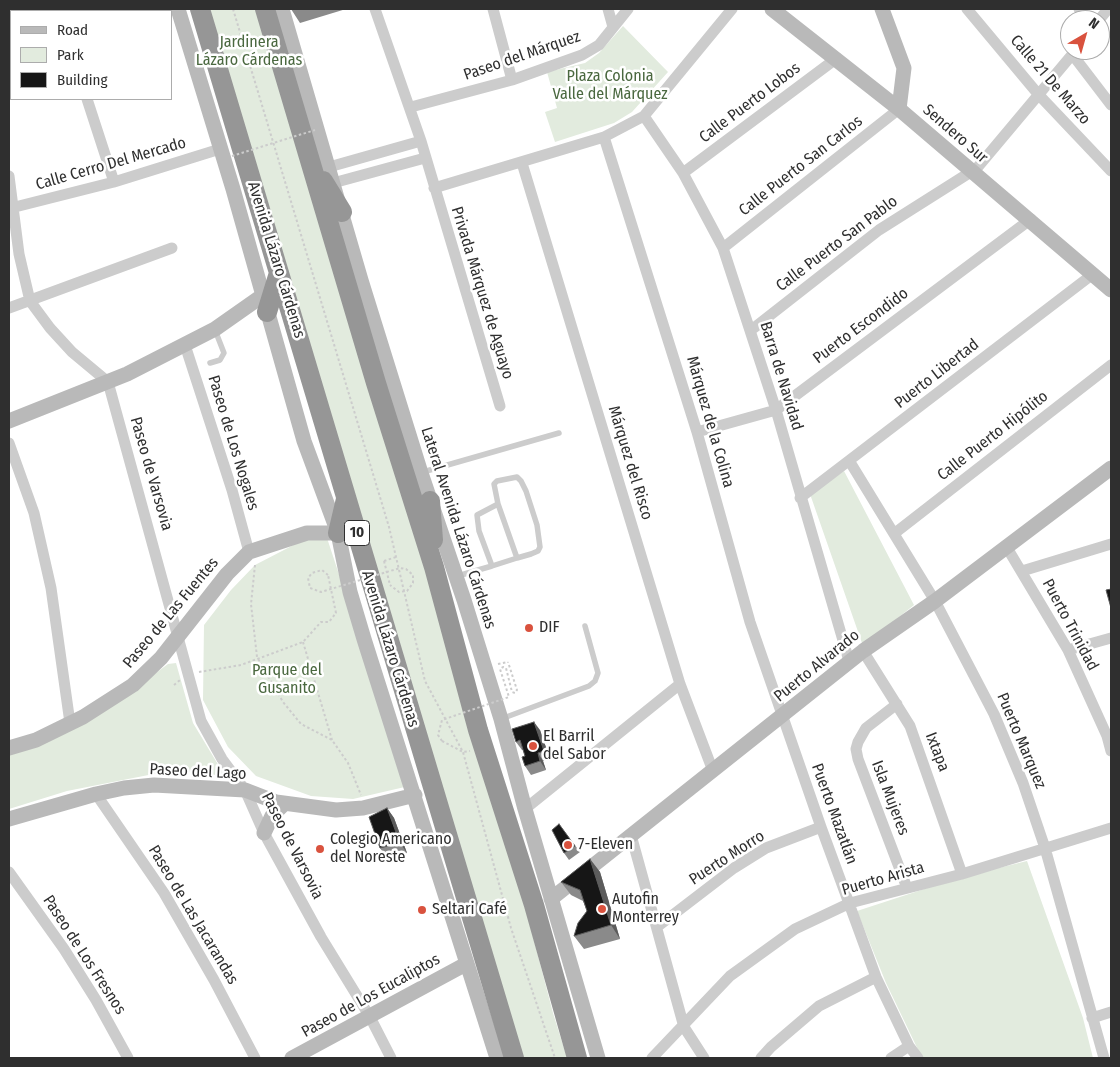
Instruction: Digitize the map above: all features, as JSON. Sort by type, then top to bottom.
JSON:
[{"type":"highway","name":"Avenida Lázaro Cárdenas","points":[[200,9],[514,1058]]},
{"type":"highway","points":[[265,9],[276,46],[309,135],[404,475],[434,567],[484,748],[534,905],[577,1058]]},
{"type":"highway","points":[[274,9],[276,46]]},
{"type":"highway","points":[[309,135],[309,156],[342,212]]},
{"type":"highway","points":[[264,304],[279,273]]},
{"type":"highway","points":[[338,533],[347,495]]},
{"type":"highway","points":[[430,501],[434,567]]},
{"type":"street","points":[[178,9],[226,152],[264,304],[304,442],[338,533],[350,592],[497,1058]]},
{"type":"street","name":"Lateral Avenida Lázaro Cárdenas","points":[[282,9],[421,472],[501,719],[524,809],[598,1058]]},
{"type":"street","points":[[375,9],[411,107]]},
{"type":"street","points":[[493,9],[512,80]]},
{"type":"street","points":[[608,9],[613,27]]},
{"type":"street","name":"Paseo del Márquez","points":[[411,107],[512,80],[582,55],[599,45],[628,9]]},
{"type":"street","points":[[434,188],[604,137],[644,116],[732,9]]},
{"type":"street","name":"Sendero Sur","points":[[772,9],[837,58],[899,109],[1111,290]]},
{"type":"street","points":[[882,9],[904,68],[899,109]]},
{"type":"street","name":"Calle 21 De Marzo","points":[[967,9],[1038,94],[1111,171]]},
{"type":"street","name":"Calle Puerto Lobos","points":[[683,174],[837,58]]},
{"type":"street","name":"Calle Puerto San Pablo","points":[[750,331],[879,230],[984,162],[1067,60]]},
{"type":"street","points":[[1080,60],[1111,105]]},
{"type":"street","points":[[87,100],[114,182]]},
{"type":"street","name":"Privada Márquez de Aguayo","points":[[411,107],[500,406]]},
{"type":"street","name":"Calle Puerto San Carlos","points":[[723,248],[899,109]]},
{"type":"street","name":"Barra de Navidad","points":[[644,116],[683,174],[723,248],[776,410],[800,498],[849,661]]},
{"type":"street","name":"Márquez de la Colina","points":[[604,137],[697,432],[750,622],[783,716]]},
{"type":"street","points":[[329,168],[422,141]]},
{"type":"street","name":"Calle Cerro Del Mercado","points":[[11,208],[226,152]]},
{"type":"street","points":[[333,183],[425,158]]},
{"type":"street","name":"Márquez del Risco","points":[[522,163],[680,684],[713,771]]},
{"type":"street","points":[[9,176],[11,208],[30,301],[67,346],[108,382]]},
{"type":"street","name":"Puerto Escondido","points":[[697,432],[776,410],[1030,220]]},
{"type":"street","points":[[9,308],[172,248]]},
{"type":"street","name":"Puerto Libertad","points":[[800,498],[850,462],[1093,274]]},
{"type":"street","points":[[9,421],[108,382],[264,304]]},
{"type":"street","name":"Paseo de Los Nogales","points":[[185,345],[232,490],[249,552]]},
{"type":"street","name":"Calle Puerto Hipólito","points":[[895,533],[1111,365]]},
{"type":"street","name":"Paseo de Varsovia","points":[[108,382],[200,721],[222,759],[245,790],[264,833],[321,937],[370,1017],[391,1058]]},
{"type":"street","points":[[9,443],[34,513],[51,588],[70,723]]},
{"type":"street","name":"Puerto Marquez","points":[[850,462],[936,601],[994,714],[1023,783],[1045,848],[1104,1058]]},
{"type":"street","name":"Puerto Alvarado","points":[[551,900],[631,834],[783,716],[849,661],[936,601],[1111,468]]},
{"type":"street","name":"Paseo de Las Fuentes","points":[[9,748],[36,740],[70,723],[116,698],[133,685],[161,658],[227,574],[249,552],[307,533],[338,533]]},
{"type":"street","points":[[1022,571],[1111,544]]},
{"type":"street","name":"Puerto Trinidad","points":[[1006,546],[1068,650],[1109,735],[1111,751]]},
{"type":"street","points":[[1068,650],[1111,638]]},
{"type":"street","name":"Ixtapa","points":[[863,651],[910,726],[962,874]]},
{"type":"street","points":[[524,809],[680,684]]},
{"type":"street","name":"Isla Mujeres","points":[[897,704],[866,728],[856,749],[858,759],[907,888]]},
{"type":"street","name":"Puerto Mazatlán","points":[[783,716],[876,977],[909,1046],[918,1058]]},
{"type":"street","name":"Paseo del Lago","points":[[9,819],[96,794],[124,788],[154,785],[245,790],[284,804],[336,810],[363,808],[415,795]]},
{"type":"street","name":"Paseo de Las Jacarandas","points":[[96,794],[164,893],[214,980],[255,1058]]},
{"type":"street","points":[[264,833],[272,816],[284,804]]},
{"type":"street","name":"Puerto Morro","points":[[657,927],[734,868],[766,848],[821,827]]},
{"type":"street","name":"Puerto Arista","points":[[652,1058],[730,976],[764,949],[795,929],[850,903],[962,874],[1111,828]]},
{"type":"street","points":[[631,834],[684,1026],[704,1058]]},
{"type":"street","name":"Paseo de Los Fresnos","points":[[9,872],[69,956],[128,1058]]},
{"type":"street","name":"Paseo de Los Eucaliptos","points":[[292,1058],[466,964]]},
{"type":"street","points":[[761,1058],[770,1047],[820,1006],[876,977]]},
{"type":"street","points":[[1092,1018],[1111,1012]]},
{"type":"street","points":[[891,1058],[909,1046]]},
{"type":"lane","points":[[210,363],[220,360],[224,353],[215,329]]},
{"type":"lane","points":[[421,472],[559,433]]},
{"type":"lane","points":[[456,576],[492,566],[531,554],[538,551],[540,547],[537,525],[521,481],[516,477],[497,480],[494,484],[498,504],[517,558]]},
{"type":"lane","points":[[492,566],[479,531],[476,515],[498,504]]},
{"type":"lane","points":[[501,719],[589,686],[595,681],[598,673],[585,626]]},
{"type":"path","points":[[233,9],[396,557],[425,681],[463,752],[511,928],[555,1058]]},
{"type":"path","points":[[226,152],[309,135]]},
{"type":"path","points":[[249,552],[255,565],[251,604],[257,658],[282,702],[301,724],[332,740]]},
{"type":"path","points":[[378,562],[396,557]]},
{"type":"path","points":[[174,685],[188,673],[241,664],[303,642],[321,622],[329,622],[336,613],[328,575],[322,570],[312,572],[308,578],[310,588],[321,592],[400,568],[406,569],[412,574],[413,583],[407,591],[396,591],[390,584],[384,561]]},
{"type":"path","points":[[303,642],[332,740],[348,763],[362,797],[363,808]]},
{"type":"path","points":[[463,752],[442,741],[438,735],[442,720],[509,697],[500,669],[502,667],[506,668],[512,692],[515,693],[517,690],[508,662]]},
{"type":"green space","name":"Jardinera Lázaro Cárdenas","points":[[205,9],[266,9],[502,818],[553,1013],[567,1058],[515,1058]]},
{"type":"green space","name":"Plaza Colonia Valle del Márquez","points":[[623,26],[668,72],[632,112],[614,123],[555,142],[545,112],[557,108],[547,72],[585,63],[599,53]]},
{"type":"green space","points":[[844,471],[914,605],[863,646],[810,494]]},
{"type":"green space","name":"Parque del Gusanito","points":[[326,535],[409,786],[353,799],[311,796],[256,776],[228,747],[203,700],[204,625],[231,590],[255,565],[309,537]]},
{"type":"green space","points":[[176,663],[193,723],[225,776],[174,770],[67,791],[9,809],[9,752],[121,699],[168,664]]},
{"type":"green space","points":[[1027,861],[1083,1018],[1093,1058],[922,1058],[886,983],[857,911],[958,878]]},
{"type":"building","points":[[1111,589],[1111,608],[1106,590]]},
{"type":"building","points":[[534,722],[544,751],[538,753],[540,761],[525,766],[522,757],[525,756],[520,740],[516,742],[512,729]]},
{"type":"building","points":[[387,808],[400,843],[380,848],[369,817]]},
{"type":"building","name":"7-Eleven","points":[[559,824],[575,846],[564,853],[552,830]]},
{"type":"building","points":[[590,859],[611,925],[574,936],[578,923],[587,911],[580,890],[561,882]]},
{"type":"place","name":"DIF","points":[[529,628]]},
{"type":"place","name":"El Barril del Sabor","points":[[533,746]]},
{"type":"place","name":"7-Eleven","points":[[568,845]]},
{"type":"place","name":"Colegio Americano del Noreste","points":[[320,849]]},
{"type":"place","name":"Autofin Monterrey","points":[[602,909]]},
{"type":"place","name":"Seltari Café","points":[[422,910]]}]
